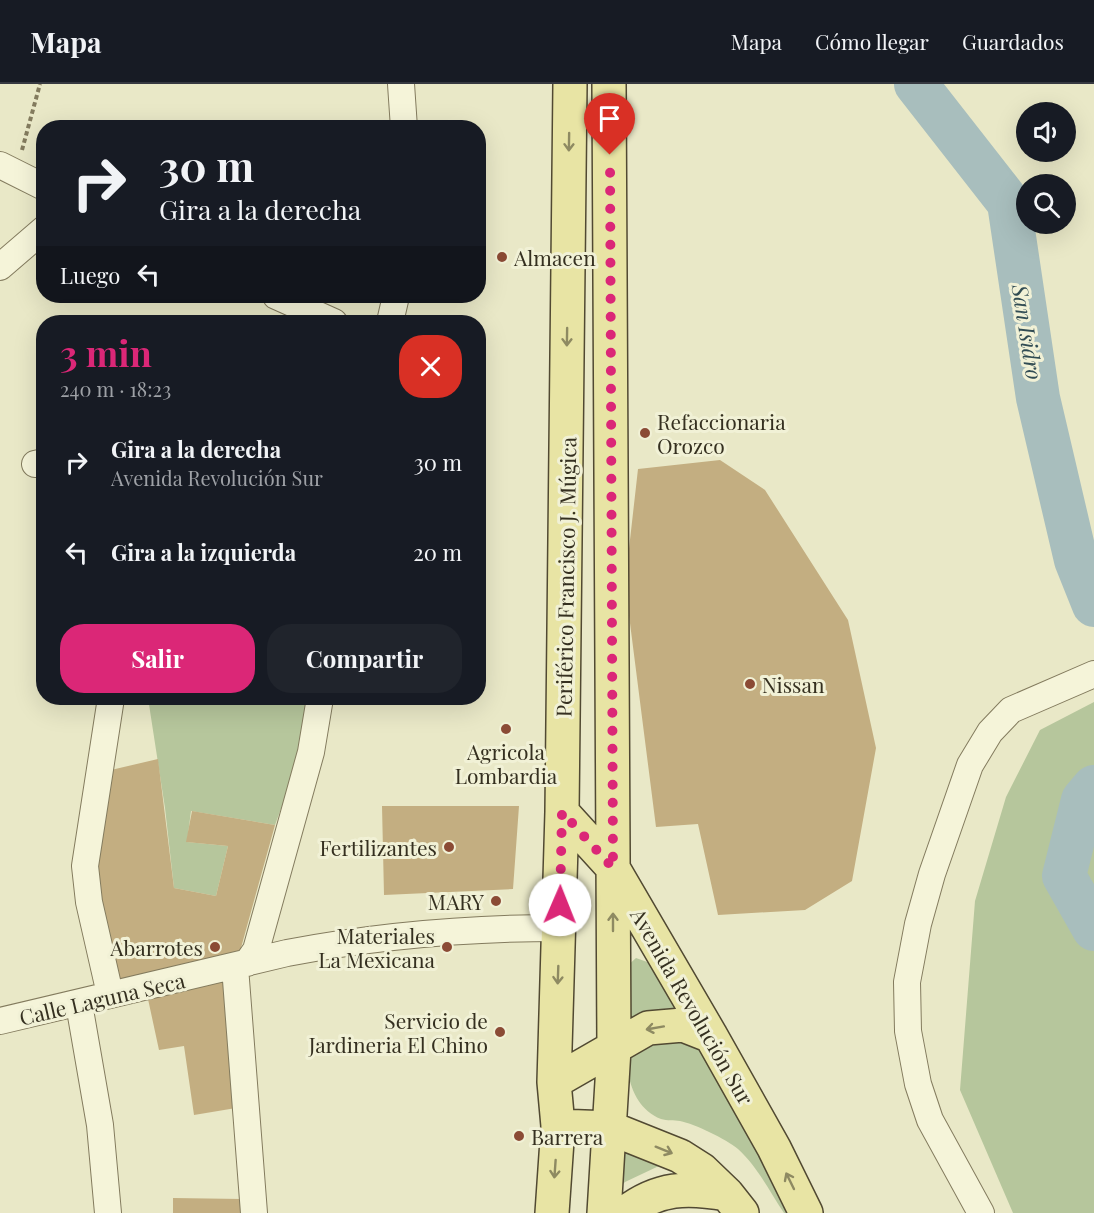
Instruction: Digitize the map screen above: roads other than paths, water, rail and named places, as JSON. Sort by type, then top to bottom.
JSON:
[{"type":"main road","name":"Periférico Francisco J. Múgica","points":[[552,1213],[558,1126],[554,1082],[562,812],[570,84]]},
{"type":"main road","name":"Periférico Francisco J. Múgica","points":[[604,1213],[614,1049],[609,84]]},
{"type":"main road","name":"Avenida Revolución Sur","points":[[562,812],[613,868],[774,1148],[806,1213]]},
{"type":"main road","points":[[554,1082],[648,1028],[682,1025],[711,1036]]},
{"type":"main road","points":[[558,1126],[610,1128],[680,1156],[702,1170],[735,1203]]},
{"type":"main road","points":[[626,1213],[639,1202],[681,1189],[698,1189],[735,1203]]},
{"type":"street","points":[[400,84],[403,120]]},
{"type":"street","points":[[8,169],[36,183]]},
{"type":"street","points":[[0,267],[36,236]]},
{"type":"street","points":[[292,303],[318,315]]},
{"type":"street","points":[[981,1213],[930,1120],[918,1084],[908,1031],[907,982],[918,924],[932,874],[970,765],[990,732],[1011,710],[1094,674]]},
{"type":"street","points":[[110,705],[85,866],[89,902],[110,994]]},
{"type":"street","points":[[254,1213],[241,965],[256,950],[308,763],[319,705]]},
{"type":"street","name":"Calle Laguna Seca","points":[[0,1022],[79,1004],[110,994],[326,945],[405,935],[560,928]]},
{"type":"street","points":[[79,1004],[100,1125],[108,1213]]},
{"type":"waterway","name":"San Isidro","points":[[916,84],[1009,203],[1038,398],[1076,560],[1094,605]]},
{"type":"waterway","name":"San Isidro","points":[[1094,787],[1083,800],[1064,876],[1094,929]]},
{"type":"place","name":"Almacen","points":[[502,257]]},
{"type":"place","name":"Refaccionaria Orozco","points":[[645,433]]},
{"type":"place","name":"Nissan","points":[[750,684]]},
{"type":"place","name":"Agricola Lombardia","points":[[506,729]]},
{"type":"place","name":"Fertilizantes","points":[[449,847]]},
{"type":"place","name":"MARY","points":[[496,901]]},
{"type":"place","name":"Abarrotes","points":[[215,947]]},
{"type":"place","name":"Materiales La Mexicana","points":[[447,947]]},
{"type":"place","name":"Servicio de Jardineria El Chino","points":[[500,1032]]},
{"type":"place","name":"Barrera","points":[[519,1136]]}]
